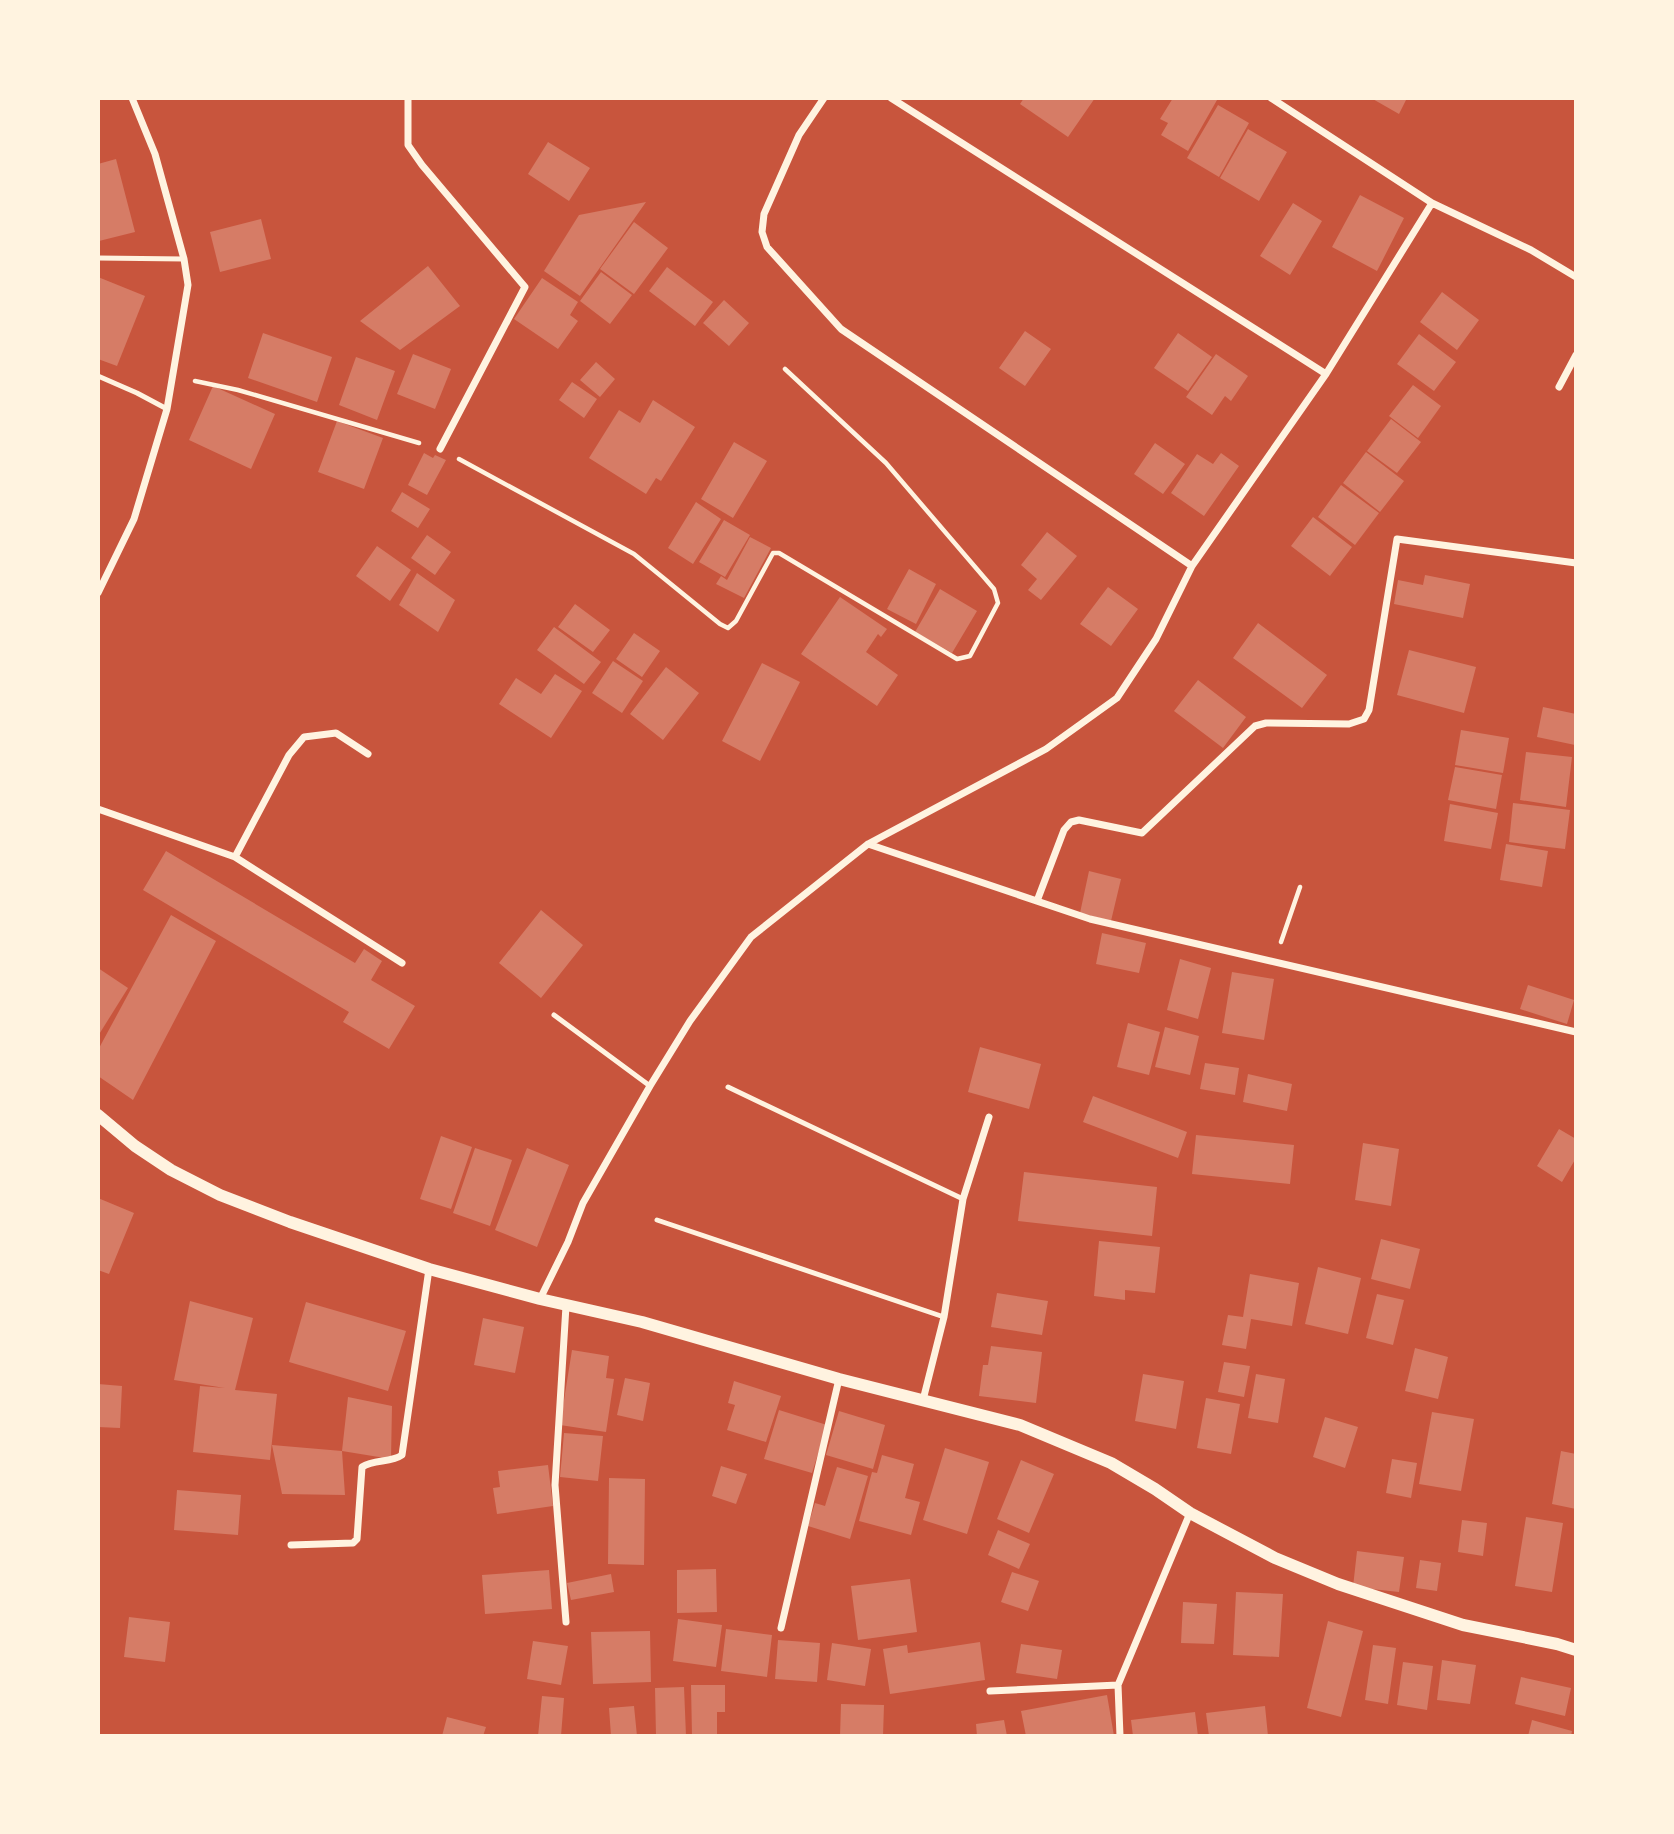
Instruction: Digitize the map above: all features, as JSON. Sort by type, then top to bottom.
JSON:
[{"type":"street","points":[[98,593],[134,519],[167,409],[188,285],[184,259],[155,154],[132,98]]},
{"type":"street","points":[[408,98],[408,145],[525,287],[440,449]]},
{"type":"street","points":[[824,98],[799,135],[764,214],[762,232],[767,247],[841,329],[1192,566]]},
{"type":"street","points":[[891,98],[1326,373]]},
{"type":"street","points":[[1271,98],[1432,203],[1531,250],[1576,277]]},
{"type":"street","points":[[540,1299],[568,1242],[583,1203],[650,1086],[690,1021],[751,937],[868,844],[1046,749],[1117,698],[1156,639],[1192,566],[1326,373],[1432,203]]},
{"type":"street","points":[[1559,387],[1576,355]]},
{"type":"street","points":[[1037,901],[1064,830],[1071,822],[1079,820],[1142,833],[1255,726],[1266,723],[1349,724],[1364,719],[1369,710],[1397,539],[1576,563]]},
{"type":"street","points":[[235,857],[289,755],[304,737],[336,733],[368,754]]},
{"type":"street","points":[[98,809],[235,857],[402,963]]},
{"type":"street","points":[[868,844],[1090,919],[1576,1032]]},
{"type":"street","points":[[98,1115],[135,1146],[171,1170],[220,1195],[367,1250],[566,1306],[642,1322],[839,1379],[1020,1425],[1111,1463],[1190,1513],[1275,1558],[1338,1584],[1463,1625],[1576,1650]]},
{"type":"street","points":[[923,1400],[944,1317],[963,1199],[989,1118]]},
{"type":"street","points":[[290,1545],[353,1543],[357,1539],[362,1467],[368,1463],[402,1455],[429,1269]]},
{"type":"street","points":[[566,1306],[555,1485],[566,1622]]},
{"type":"street","points":[[781,1628],[839,1379]]},
{"type":"street","points":[[1120,1736],[1118,1685],[1190,1513]]},
{"type":"street","points":[[990,1691],[1118,1685]]},
{"type":"lane","points":[[98,258],[184,259]]},
{"type":"lane","points":[[98,376],[167,409]]},
{"type":"lane","points":[[554,1015],[650,1086]]},
{"type":"lane","points":[[728,1087],[963,1199]]},
{"type":"lane","points":[[657,1220],[944,1317]]},
{"type":"path","points":[[173,377],[239,390],[440,449],[634,554],[728,628],[736,621],[773,553],[779,553],[957,659],[970,656],[998,603],[994,589],[886,463],[785,369]]},
{"type":"path","points":[[1274,962],[1300,887]]},
{"type":"building","points":[[1024,98],[1095,98],[1068,137],[1020,104]]},
{"type":"building","points":[[1173,98],[1217,100],[1188,151],[1161,135],[1168,123],[1160,119]]},
{"type":"building","points":[[1371,98],[1407,98],[1399,114]]},
{"type":"building","points":[[1218,105],[1249,123],[1219,177],[1187,158]]},
{"type":"building","points":[[1248,129],[1287,152],[1259,201],[1220,178]]},
{"type":"building","points":[[548,142],[590,168],[569,201],[528,174]]},
{"type":"building","points":[[116,159],[135,232],[99,241],[98,164]]},
{"type":"building","points":[[1360,195],[1404,218],[1377,271],[1332,247]]},
{"type":"building","points":[[646,202],[580,296],[544,271],[579,215]]},
{"type":"building","points":[[1293,203],[1322,221],[1290,275],[1260,256]]},
{"type":"building","points":[[261,219],[271,259],[220,272],[210,232]]},
{"type":"building","points":[[634,222],[668,248],[634,294],[600,269]]},
{"type":"building","points":[[428,266],[460,306],[400,350],[360,321]]},
{"type":"building","points":[[667,267],[713,302],[695,326],[649,291]]},
{"type":"building","points":[[601,272],[632,295],[610,324],[580,301]]},
{"type":"building","points":[[98,277],[145,296],[117,366],[98,359]]},
{"type":"building","points":[[542,278],[578,302],[570,315],[578,321],[558,349],[514,319]]},
{"type":"building","points":[[1442,292],[1479,320],[1457,350],[1420,322]]},
{"type":"building","points":[[724,300],[749,323],[729,346],[703,323]]},
{"type":"building","points":[[1025,331],[1051,349],[1025,386],[999,368]]},
{"type":"building","points":[[263,333],[332,357],[317,402],[248,378]]},
{"type":"building","points":[[1178,333],[1212,357],[1188,391],[1154,368]]},
{"type":"building","points":[[1419,334],[1456,362],[1434,391],[1397,364]]},
{"type":"building","points":[[413,354],[451,369],[435,409],[397,394]]},
{"type":"building","points":[[1216,354],[1248,376],[1231,401],[1225,396],[1212,415],[1186,397]]},
{"type":"building","points":[[356,357],[395,371],[377,420],[339,405]]},
{"type":"building","points":[[596,362],[615,379],[600,397],[580,380]]},
{"type":"building","points":[[572,382],[597,399],[584,418],[559,400]]},
{"type":"building","points":[[1413,385],[1441,406],[1418,438],[1389,416]]},
{"type":"building","points":[[213,386],[275,414],[251,469],[189,440]]},
{"type":"building","points":[[653,400],[695,427],[661,481],[656,478],[646,494],[589,458],[619,410],[640,423]]},
{"type":"building","points":[[1391,419],[1421,442],[1397,473],[1367,451]]},
{"type":"building","points":[[337,421],[383,438],[364,489],[318,472]]},
{"type":"building","points":[[734,442],[767,461],[733,518],[701,499]]},
{"type":"building","points":[[1155,443],[1185,464],[1163,494],[1134,474]]},
{"type":"building","points":[[1366,452],[1404,481],[1380,512],[1343,483]]},
{"type":"building","points":[[424,453],[446,460],[427,495],[408,485]]},
{"type":"building","points":[[1221,453],[1239,466],[1204,516],[1171,493],[1197,454],[1213,464]]},
{"type":"building","points":[[1341,485],[1379,513],[1355,545],[1318,517]]},
{"type":"building","points":[[402,492],[430,509],[418,528],[391,511]]},
{"type":"building","points":[[696,502],[721,519],[693,564],[668,548]]},
{"type":"building","points":[[1313,517],[1352,547],[1330,576],[1291,546]]},
{"type":"building","points":[[724,520],[750,535],[725,577],[699,562]]},
{"type":"building","points":[[1047,532],[1077,556],[1041,600],[1028,590],[1037,579],[1021,565]]},
{"type":"building","points":[[427,535],[451,552],[435,575],[411,558]]},
{"type":"building","points":[[750,537],[771,548],[744,598],[716,584],[721,576],[727,580]]},
{"type":"building","points":[[377,546],[411,570],[390,601],[356,576]]},
{"type":"building","points":[[909,569],[936,584],[916,624],[887,609]]},
{"type":"building","points":[[417,573],[455,600],[438,632],[399,605]]},
{"type":"building","points":[[1425,575],[1470,584],[1463,618],[1394,604],[1398,580],[1423,585]]},
{"type":"building","points":[[1108,587],[1138,609],[1111,646],[1080,624]]},
{"type":"building","points":[[940,589],[977,611],[952,653],[915,632]]},
{"type":"building","points":[[840,597],[887,629],[881,637],[878,634],[866,652],[898,675],[877,706],[801,654]]},
{"type":"building","points":[[575,604],[610,630],[593,652],[558,627]]},
{"type":"building","points":[[1258,623],[1327,675],[1302,708],[1233,658]]},
{"type":"building","points":[[554,627],[601,662],[584,684],[537,650]]},
{"type":"building","points":[[634,633],[660,651],[642,677],[616,659]]},
{"type":"building","points":[[1409,650],[1476,667],[1464,713],[1397,695]]},
{"type":"building","points":[[613,661],[643,681],[622,713],[592,693]]},
{"type":"building","points":[[762,663],[800,682],[760,761],[722,741]]},
{"type":"building","points":[[666,667],[699,693],[663,740],[630,714]]},
{"type":"building","points":[[555,674],[582,691],[551,738],[499,704],[516,678],[541,694]]},
{"type":"building","points":[[1198,680],[1246,717],[1223,748],[1174,711]]},
{"type":"building","points":[[1543,707],[1576,714],[1575,745],[1537,737]]},
{"type":"building","points":[[1461,730],[1509,738],[1503,773],[1455,765]]},
{"type":"building","points":[[1526,752],[1572,757],[1566,807],[1520,800]]},
{"type":"building","points":[[1455,767],[1502,775],[1496,809],[1448,800]]},
{"type":"building","points":[[1513,803],[1570,810],[1565,849],[1509,842]]},
{"type":"building","points":[[1450,804],[1498,813],[1491,849],[1444,841]]},
{"type":"building","points":[[1506,844],[1548,851],[1542,887],[1500,880]]},
{"type":"building","points":[[166,851],[355,963],[364,949],[382,961],[371,980],[415,1006],[389,1049],[343,1022],[349,1012],[143,890]]},
{"type":"building","points":[[1089,871],[1121,879],[1111,921],[1080,913]]},
{"type":"building","points":[[541,910],[583,945],[541,998],[499,963]]},
{"type":"building","points":[[171,915],[216,941],[133,1100],[98,1076],[98,1050]]},
{"type":"building","points":[[1102,933],[1146,943],[1139,973],[1096,964]]},
{"type":"building","points":[[1180,959],[1211,968],[1198,1019],[1167,1010]]},
{"type":"building","points":[[98,968],[128,988],[98,1036]]},
{"type":"building","points":[[1232,972],[1274,979],[1264,1040],[1222,1033]]},
{"type":"building","points":[[1528,985],[1574,1000],[1567,1024],[1520,1009]]},
{"type":"building","points":[[1128,1023],[1160,1032],[1149,1075],[1117,1067]]},
{"type":"building","points":[[1165,1027],[1199,1036],[1190,1075],[1155,1067]]},
{"type":"building","points":[[980,1047],[1041,1064],[1029,1109],[968,1092]]},
{"type":"building","points":[[1205,1063],[1239,1068],[1235,1095],[1200,1089]]},
{"type":"building","points":[[1248,1074],[1292,1084],[1287,1111],[1243,1102]]},
{"type":"building","points":[[1093,1096],[1187,1132],[1178,1158],[1083,1122]]},
{"type":"building","points":[[1559,1129],[1576,1139],[1576,1158],[1562,1182],[1537,1166]]},
{"type":"building","points":[[1196,1135],[1294,1145],[1290,1184],[1192,1174]]},
{"type":"building","points":[[441,1136],[472,1147],[451,1209],[420,1199]]},
{"type":"building","points":[[1363,1143],[1399,1149],[1391,1206],[1355,1200]]},
{"type":"building","points":[[475,1148],[512,1160],[490,1226],[453,1213]]},
{"type":"building","points":[[527,1148],[569,1165],[537,1247],[495,1230]]},
{"type":"building","points":[[1024,1172],[1157,1187],[1152,1236],[1018,1221]]},
{"type":"building","points":[[98,1198],[134,1213],[109,1274],[98,1270]]},
{"type":"building","points":[[1381,1239],[1420,1249],[1410,1289],[1371,1279]]},
{"type":"building","points":[[1099,1241],[1160,1247],[1155,1293],[1125,1290],[1125,1300],[1094,1296]]},
{"type":"building","points":[[1318,1267],[1361,1278],[1348,1334],[1305,1324]]},
{"type":"building","points":[[1250,1274],[1299,1283],[1292,1326],[1251,1319],[1246,1349],[1222,1345],[1228,1315],[1243,1317]]},
{"type":"building","points":[[997,1293],[1048,1301],[1042,1335],[991,1327]]},
{"type":"building","points":[[1377,1294],[1404,1300],[1393,1345],[1366,1338]]},
{"type":"building","points":[[190,1301],[253,1318],[235,1390],[277,1394],[270,1460],[193,1452],[200,1386],[225,1388],[174,1380]]},
{"type":"building","points":[[306,1302],[406,1331],[388,1391],[289,1362]]},
{"type":"building","points":[[483,1318],[524,1327],[515,1373],[474,1365]]},
{"type":"building","points":[[991,1346],[1042,1352],[1036,1403],[979,1396],[983,1365],[988,1365]]},
{"type":"building","points":[[1415,1348],[1448,1357],[1438,1399],[1405,1391]]},
{"type":"building","points":[[572,1350],[609,1356],[606,1378],[614,1379],[606,1432],[560,1425]]},
{"type":"building","points":[[1224,1362],[1250,1366],[1244,1397],[1218,1392]]},
{"type":"building","points":[[1143,1374],[1184,1381],[1176,1429],[1135,1421]]},
{"type":"building","points":[[1256,1374],[1285,1379],[1278,1423],[1248,1418]]},
{"type":"building","points":[[625,1378],[650,1383],[643,1421],[617,1415]]},
{"type":"building","points":[[734,1381],[781,1396],[766,1442],[727,1430],[735,1405],[728,1403]]},
{"type":"building","points":[[98,1384],[122,1386],[120,1428],[98,1427]]},
{"type":"building","points":[[348,1397],[392,1406],[391,1459],[342,1451]]},
{"type":"building","points":[[1206,1398],[1240,1404],[1231,1454],[1197,1448]]},
{"type":"building","points":[[779,1410],[827,1425],[812,1473],[764,1459]]},
{"type":"building","points":[[839,1411],[885,1425],[873,1469],[826,1455]]},
{"type":"building","points":[[1432,1412],[1474,1419],[1461,1491],[1419,1484]]},
{"type":"building","points":[[1325,1417],[1358,1427],[1345,1468],[1313,1457]]},
{"type":"building","points":[[564,1433],[603,1436],[598,1481],[560,1477]]},
{"type":"building","points":[[272,1445],[342,1451],[345,1495],[282,1494]]},
{"type":"building","points":[[945,1448],[989,1462],[967,1534],[923,1520]]},
{"type":"building","points":[[1561,1451],[1576,1454],[1576,1509],[1552,1504]]},
{"type":"building","points":[[882,1455],[914,1464],[905,1498],[920,1502],[911,1535],[859,1521],[872,1472],[877,1473]]},
{"type":"building","points":[[1392,1459],[1417,1463],[1411,1498],[1386,1493]]},
{"type":"building","points":[[1021,1460],[1054,1474],[1029,1533],[997,1519]]},
{"type":"building","points":[[548,1465],[553,1506],[497,1514],[493,1488],[500,1487],[498,1471]]},
{"type":"building","points":[[721,1466],[747,1474],[736,1504],[712,1496]]},
{"type":"building","points":[[837,1467],[868,1476],[850,1539],[808,1526],[815,1503],[825,1506]]},
{"type":"building","points":[[609,1478],[645,1479],[644,1565],[608,1564]]},
{"type":"building","points":[[177,1490],[241,1495],[238,1535],[174,1530]]},
{"type":"building","points":[[1526,1517],[1563,1523],[1552,1592],[1515,1586]]},
{"type":"building","points":[[1462,1520],[1487,1523],[1483,1556],[1458,1552]]},
{"type":"building","points":[[998,1530],[1030,1544],[1019,1569],[988,1555]]},
{"type":"building","points":[[1357,1551],[1404,1557],[1399,1592],[1353,1587]]},
{"type":"building","points":[[1420,1560],[1441,1563],[1437,1591],[1416,1588]]},
{"type":"building","points":[[716,1569],[717,1612],[677,1613],[677,1570]]},
{"type":"building","points":[[549,1570],[552,1609],[485,1614],[482,1575]]},
{"type":"building","points":[[1012,1572],[1039,1581],[1028,1611],[1001,1602]]},
{"type":"building","points":[[611,1574],[614,1592],[571,1600],[567,1583]]},
{"type":"building","points":[[910,1579],[917,1632],[858,1640],[851,1586]]},
{"type":"building","points":[[1236,1592],[1283,1594],[1279,1657],[1233,1655]]},
{"type":"building","points":[[1183,1602],[1217,1604],[1214,1644],[1181,1643]]},
{"type":"building","points":[[129,1617],[170,1622],[165,1662],[124,1657]]},
{"type":"building","points":[[678,1619],[722,1625],[716,1667],[673,1661]]},
{"type":"building","points":[[1328,1621],[1363,1631],[1341,1717],[1307,1708]]},
{"type":"building","points":[[726,1629],[772,1635],[767,1677],[721,1671]]},
{"type":"building","points":[[650,1631],[651,1682],[593,1684],[591,1632]]},
{"type":"building","points":[[778,1640],[820,1643],[817,1682],[775,1679]]},
{"type":"building","points":[[533,1641],[568,1646],[561,1685],[527,1679]]},
{"type":"building","points":[[980,1642],[985,1680],[890,1694],[883,1649],[907,1645],[908,1653]]},
{"type":"building","points":[[832,1643],[871,1649],[865,1686],[827,1680]]},
{"type":"building","points":[[1021,1644],[1062,1650],[1057,1679],[1016,1673]]},
{"type":"building","points":[[1373,1645],[1396,1648],[1388,1704],[1365,1700]]},
{"type":"building","points":[[1442,1660],[1476,1665],[1470,1704],[1437,1700]]},
{"type":"building","points":[[1403,1662],[1433,1666],[1427,1710],[1397,1705]]},
{"type":"building","points":[[1521,1677],[1571,1688],[1565,1716],[1515,1704]]},
{"type":"building","points":[[691,1685],[725,1685],[725,1712],[717,1712],[717,1736],[692,1736]]},
{"type":"building","points":[[684,1687],[686,1736],[656,1736],[655,1688]]},
{"type":"building","points":[[1107,1695],[1114,1736],[1026,1736],[1021,1711]]},
{"type":"building","points":[[542,1696],[564,1698],[561,1736],[538,1736]]},
{"type":"building","points":[[841,1704],[884,1705],[883,1736],[840,1736]]},
{"type":"building","points":[[634,1706],[637,1736],[611,1736],[609,1708]]},
{"type":"building","points":[[1265,1706],[1268,1736],[1209,1736],[1206,1713]]},
{"type":"building","points":[[1195,1712],[1198,1736],[1133,1736],[1131,1720]]},
{"type":"building","points":[[447,1717],[486,1727],[483,1736],[442,1736]]},
{"type":"building","points":[[1004,1720],[1007,1736],[977,1736],[976,1724]]},
{"type":"building","points":[[1532,1720],[1572,1731],[1571,1736],[1528,1736]]}]
